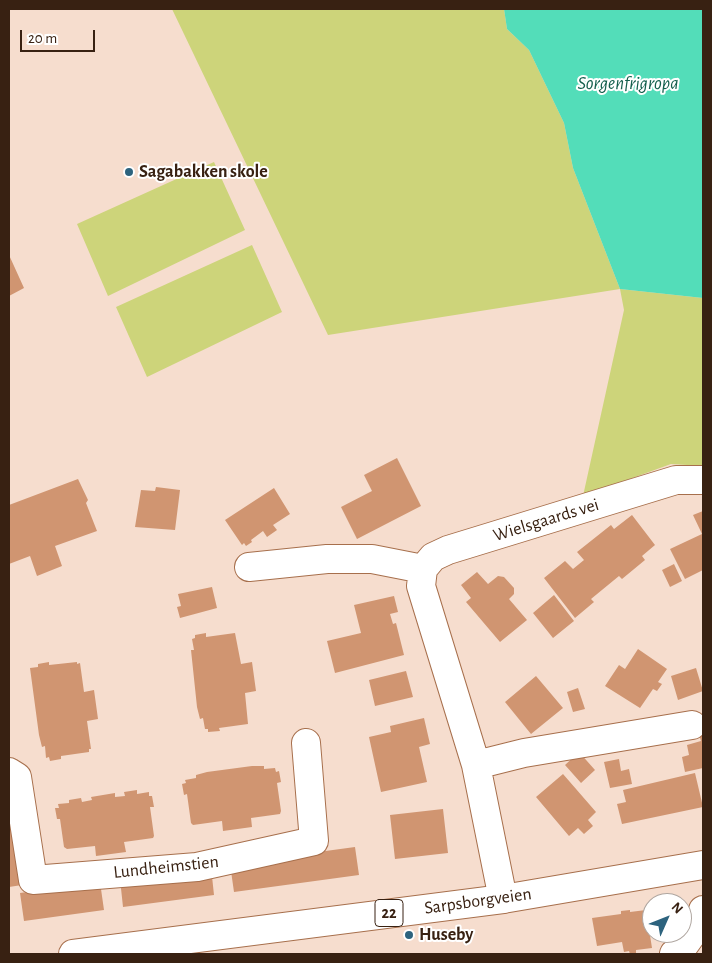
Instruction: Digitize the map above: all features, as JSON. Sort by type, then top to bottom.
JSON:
[{"type":"main road","name":"Wielsgaards vei","points":[[423,569],[433,557],[448,550],[676,480],[703,480]]},
{"type":"main road","points":[[250,567],[327,559],[363,559],[423,569],[421,586],[476,766],[503,899]]},
{"type":"main road","points":[[476,766],[524,753],[692,725]]},
{"type":"main road","name":"Lundheimstien","points":[[9,772],[17,777],[33,880],[197,867],[314,840],[306,743]]},
{"type":"main road","name":"Sarpsborgveien","points":[[73,954],[503,899],[703,864]]},
{"type":"main road","points":[[674,954],[680,951],[700,923],[703,910]]},
{"type":"shaded area","points":[[172,9],[504,9],[507,29],[529,50],[564,123],[573,168],[620,289],[328,335]]},
{"type":"shaded area","points":[[214,162],[245,230],[108,296],[77,224]]},
{"type":"shaded area","points":[[252,245],[282,312],[147,377],[116,307]]},
{"type":"shaded area","points":[[620,289],[703,298],[703,466],[671,464],[583,496],[624,310]]},
{"type":"water","name":"Sorgenfrigropa","points":[[504,9],[703,9],[703,298],[620,289],[573,168],[564,123],[529,50],[507,29]]},
{"type":"building","points":[[9,255],[24,288],[9,296]]},
{"type":"building","points":[[397,458],[421,506],[357,539],[341,507],[372,491],[364,475]]},
{"type":"building","points":[[78,479],[88,500],[86,503],[97,531],[55,546],[62,566],[37,576],[30,556],[9,564],[9,505]]},
{"type":"building","points":[[156,487],[180,490],[175,530],[135,527],[141,490],[155,491]]},
{"type":"building","points":[[274,488],[290,514],[273,525],[277,530],[267,537],[263,531],[246,546],[244,543],[242,545],[225,520]]},
{"type":"building","points":[[703,511],[703,570],[685,579],[670,549],[702,534],[693,515]]},
{"type":"building","points":[[632,515],[655,545],[642,556],[645,560],[622,579],[619,576],[591,599],[594,602],[575,618],[544,578],[565,561],[573,569],[584,560],[577,552],[611,525],[614,529]]},
{"type":"building","points":[[674,564],[682,581],[670,587],[662,570]]},
{"type":"building","points":[[477,572],[488,584],[498,576],[504,577],[514,588],[514,594],[509,599],[527,620],[500,642],[466,602],[471,598],[461,585]]},
{"type":"building","points":[[212,587],[217,608],[180,618],[177,607],[181,606],[178,594]]},
{"type":"building","points":[[554,595],[574,621],[553,638],[533,613]]},
{"type":"building","points":[[394,596],[398,612],[390,614],[393,624],[396,623],[404,655],[335,673],[327,641],[361,633],[354,605]]},
{"type":"building","points":[[206,633],[206,637],[235,633],[241,664],[252,662],[256,691],[245,693],[248,724],[219,728],[220,731],[208,732],[208,729],[205,729],[203,718],[200,719],[191,650],[194,650],[192,639],[195,638],[195,635]]},
{"type":"building","points":[[638,649],[667,669],[658,682],[662,684],[657,691],[653,689],[640,708],[605,686],[619,665],[625,669]]},
{"type":"building","points":[[49,662],[49,665],[80,663],[84,692],[94,690],[98,719],[87,721],[91,749],[89,749],[89,752],[61,756],[61,759],[50,761],[49,757],[46,758],[45,746],[42,747],[39,735],[30,668]]},
{"type":"building","points":[[696,668],[703,691],[678,700],[671,676]]},
{"type":"building","points":[[406,671],[413,697],[375,706],[369,680]]},
{"type":"building","points":[[536,676],[563,708],[531,734],[505,702]]},
{"type":"building","points":[[578,688],[585,709],[573,712],[567,692]]},
{"type":"building","points":[[424,718],[430,744],[419,747],[427,782],[381,792],[369,737],[391,732],[390,726]]},
{"type":"building","points":[[703,733],[703,768],[685,772],[682,757],[689,755],[687,745],[701,741],[699,734]]},
{"type":"building","points":[[579,752],[595,770],[581,783],[565,765]]},
{"type":"building","points":[[619,759],[621,771],[629,769],[632,784],[610,788],[604,762]]},
{"type":"building","points":[[264,766],[264,769],[275,768],[276,772],[279,771],[281,782],[277,783],[280,814],[251,818],[252,827],[223,831],[222,821],[193,825],[191,823],[187,794],[184,795],[182,784],[186,783],[185,780],[196,778],[196,775],[207,772]]},
{"type":"building","points":[[695,773],[703,807],[622,824],[617,804],[626,802],[623,790]]},
{"type":"building","points":[[563,774],[596,812],[588,820],[593,826],[584,834],[578,828],[569,836],[536,797]]},
{"type":"building","points":[[137,790],[137,794],[149,792],[149,796],[152,796],[154,807],[150,807],[153,838],[124,842],[126,852],[96,856],[95,846],[67,849],[64,847],[60,819],[57,819],[55,808],[59,808],[58,804],[69,803],[69,800],[81,798],[82,802],[92,800],[91,797],[115,793],[115,797],[125,796],[124,792]]},
{"type":"building","points":[[9,805],[22,885],[9,887]]},
{"type":"building","points":[[443,809],[448,853],[395,859],[390,815]]},
{"type":"building","points":[[355,847],[359,875],[234,892],[230,864]]},
{"type":"building","points":[[211,867],[214,895],[123,907],[120,879]]},
{"type":"building","points":[[100,882],[104,910],[24,921],[20,893]]},
{"type":"building","points":[[642,910],[642,943],[651,943],[652,948],[636,950],[636,954],[630,954],[629,951],[624,952],[622,942],[597,946],[592,918],[621,914],[621,911]]},
{"type":"place","name":"Sagabakken skole","points":[[129,172]]},
{"type":"place","name":"Huseby","points":[[409,935]]}]
